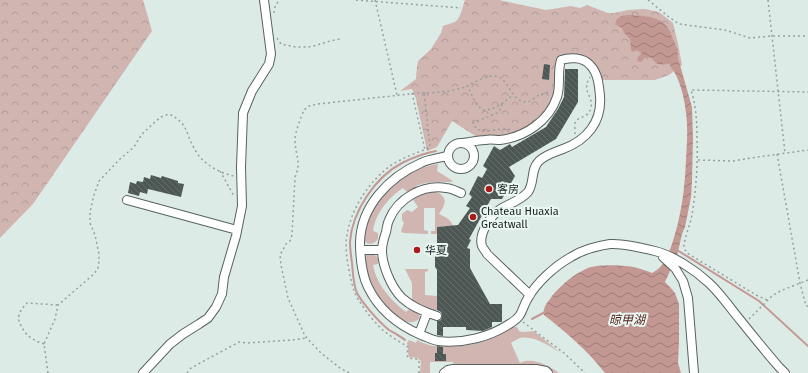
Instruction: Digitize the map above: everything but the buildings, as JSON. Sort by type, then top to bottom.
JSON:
[{"type":"street","points":[[143,373],[170,344],[208,318],[216,307],[222,294],[224,277],[238,230],[242,206],[241,178],[243,113],[252,91],[269,64],[271,54],[264,0]]},
{"type":"street","points":[[463,143],[468,144],[471,147],[475,156],[469,167],[461,169],[454,167],[448,156],[449,152],[455,145],[459,143],[476,140],[500,140],[523,133],[540,124],[549,112],[557,96],[559,66],[561,60],[566,58],[575,58],[584,61],[590,64],[596,74],[599,87],[599,114],[586,137],[576,144],[539,161],[533,171],[533,180],[529,191],[523,197],[500,209],[490,219],[484,229],[482,246],[487,254],[530,295]]},
{"type":"street","points":[[448,156],[422,162],[398,176],[384,188],[371,204],[363,223],[360,241],[361,263],[368,286],[379,304],[392,318],[412,331],[436,341],[451,342],[469,340],[492,334],[503,329],[519,318],[527,299],[537,284],[551,271],[571,257],[590,249],[611,244],[636,246],[658,252],[684,264],[710,284],[785,373]]},
{"type":"street","points":[[437,316],[422,311],[401,297],[392,286],[385,269],[382,250],[389,220],[396,209],[405,200],[416,192],[430,188],[446,188],[461,192]]},
{"type":"street","points":[[127,200],[238,230]]},
{"type":"street","points":[[361,250],[382,250]]},
{"type":"street","points":[[658,252],[675,268],[683,281],[688,298],[694,373]]},
{"type":"street","points":[[419,334],[427,313]]},
{"type":"street","points":[[444,373],[453,369],[536,369],[548,373]]},
{"type":"path","points":[[273,15],[275,6],[279,0]]},
{"type":"path","points":[[356,0],[461,8]]},
{"type":"path","points":[[648,0],[679,24],[725,30],[750,38],[772,36],[808,36]]},
{"type":"path","points":[[768,0],[785,153]]},
{"type":"path","points":[[375,1],[397,95]]},
{"type":"path","points":[[275,33],[278,40],[282,44],[296,47],[314,46],[340,39]]},
{"type":"path","points":[[576,144],[575,122],[585,116],[591,108],[591,102],[586,84],[594,71]]},
{"type":"path","points":[[349,373],[321,353],[307,338],[288,298],[281,265],[280,255],[286,244],[290,241],[292,235],[295,178],[299,165],[294,139],[304,110],[309,106],[318,104],[412,93],[446,91],[490,76],[496,76],[504,80],[513,95],[524,102],[530,102],[538,96],[548,92],[558,92]]},
{"type":"path","points":[[467,85],[476,104],[483,110],[496,108],[513,95]]},
{"type":"path","points":[[766,301],[687,253],[684,249],[695,199],[698,160],[697,119],[694,97],[691,90],[808,92]]},
{"type":"path","points":[[412,93],[425,150]]},
{"type":"path","points":[[502,104],[497,113],[472,123],[474,127],[481,131],[506,128],[523,133]]},
{"type":"path","points":[[48,373],[44,344],[55,319],[58,305],[94,274],[98,268],[99,254],[95,235],[90,223],[90,212],[99,181],[134,147],[142,134],[161,117],[169,114],[184,125],[194,150],[203,160],[220,171],[241,178]]},
{"type":"path","points":[[698,160],[733,161],[808,150]]},
{"type":"path","points":[[777,154],[800,283],[806,306],[808,306]]},
{"type":"path","points":[[220,171],[235,198]]},
{"type":"path","points":[[743,324],[766,301],[780,291],[808,280]]},
{"type":"path","points":[[44,344],[35,341],[26,334],[20,326],[18,318],[27,303],[58,305]]},
{"type":"path","points":[[519,318],[585,373]]},
{"type":"path","points":[[187,373],[191,368],[239,342],[247,343],[307,338]]},
{"type":"green space","points":[[0,0],[143,0],[152,31],[33,204],[0,238]]},
{"type":"green space","points":[[465,0],[499,0],[546,10],[571,6],[580,8],[587,5],[608,13],[645,9],[659,12],[673,23],[682,65],[669,75],[655,80],[602,80],[591,62],[579,54],[562,56],[556,89],[551,101],[540,118],[514,134],[498,137],[477,137],[452,121],[437,147],[427,151],[416,99],[412,89],[400,91],[416,79],[418,61],[431,49],[441,33],[443,26],[458,19]]},
{"type":"green space","points":[[438,164],[437,171],[453,181],[426,183],[418,185],[407,192],[403,188],[388,201],[377,218],[373,231],[378,233],[378,239],[376,242],[370,244],[366,243],[366,231],[373,210],[389,189],[412,172]]},
{"type":"green space","points":[[433,191],[440,194],[445,200],[444,206],[439,214],[446,217],[453,226],[437,227],[437,234],[431,234],[431,231],[435,231],[435,208],[424,208],[424,230],[428,231],[428,234],[403,233],[401,231],[404,223],[402,220],[402,214],[407,210],[412,212],[418,207],[413,200],[417,196]]},
{"type":"green space","points":[[366,254],[377,257],[378,264],[373,265],[375,273],[379,283],[389,296],[406,312],[410,308],[415,310],[419,314],[420,318],[411,322],[402,320],[392,313],[382,302],[374,289],[365,264]]},
{"type":"green space","points":[[405,269],[428,269],[428,271],[425,272],[425,295],[437,296],[437,312],[423,308],[412,301],[412,283]]},
{"type":"green space","points":[[514,327],[517,327],[519,331],[523,332],[534,331],[564,356],[555,349],[537,340],[531,338],[520,338],[511,343],[520,363],[524,361],[539,362],[559,373],[554,373],[551,370],[454,367],[453,362],[430,362],[430,373],[420,373],[421,361],[417,358],[409,357],[408,355],[407,343],[409,340],[416,343],[417,340],[433,346],[464,346],[497,336]]},
{"type":"water","name":"晾甲湖","points":[[627,15],[655,18],[665,24],[668,28],[675,42],[692,107],[693,138],[691,197],[677,256],[665,282],[675,293],[679,304],[678,363],[681,373],[605,373],[584,349],[544,315],[545,307],[552,296],[568,280],[583,270],[606,265],[639,268],[652,273],[664,262],[671,247],[682,203],[685,170],[687,119],[684,100],[679,81],[669,64],[658,64],[649,57],[646,57],[641,62],[637,61],[638,57],[642,54],[637,50],[633,52],[631,50],[630,39],[624,33],[622,28],[615,24],[617,19]]},
{"type":"waterway","points":[[405,340],[389,330],[367,307],[357,293],[354,282],[350,242],[355,219],[374,186],[392,169],[402,163],[418,156],[436,151]]},
{"type":"waterway","points":[[677,250],[759,301],[808,346]]},
{"type":"waterway","points":[[532,319],[545,312]]},
{"type":"place","name":"客房","points":[[489,189]]},
{"type":"place","name":"Chateau Huaxia Greatwall","points":[[473,217]]},
{"type":"place","name":"华夏","points":[[417,250]]}]
